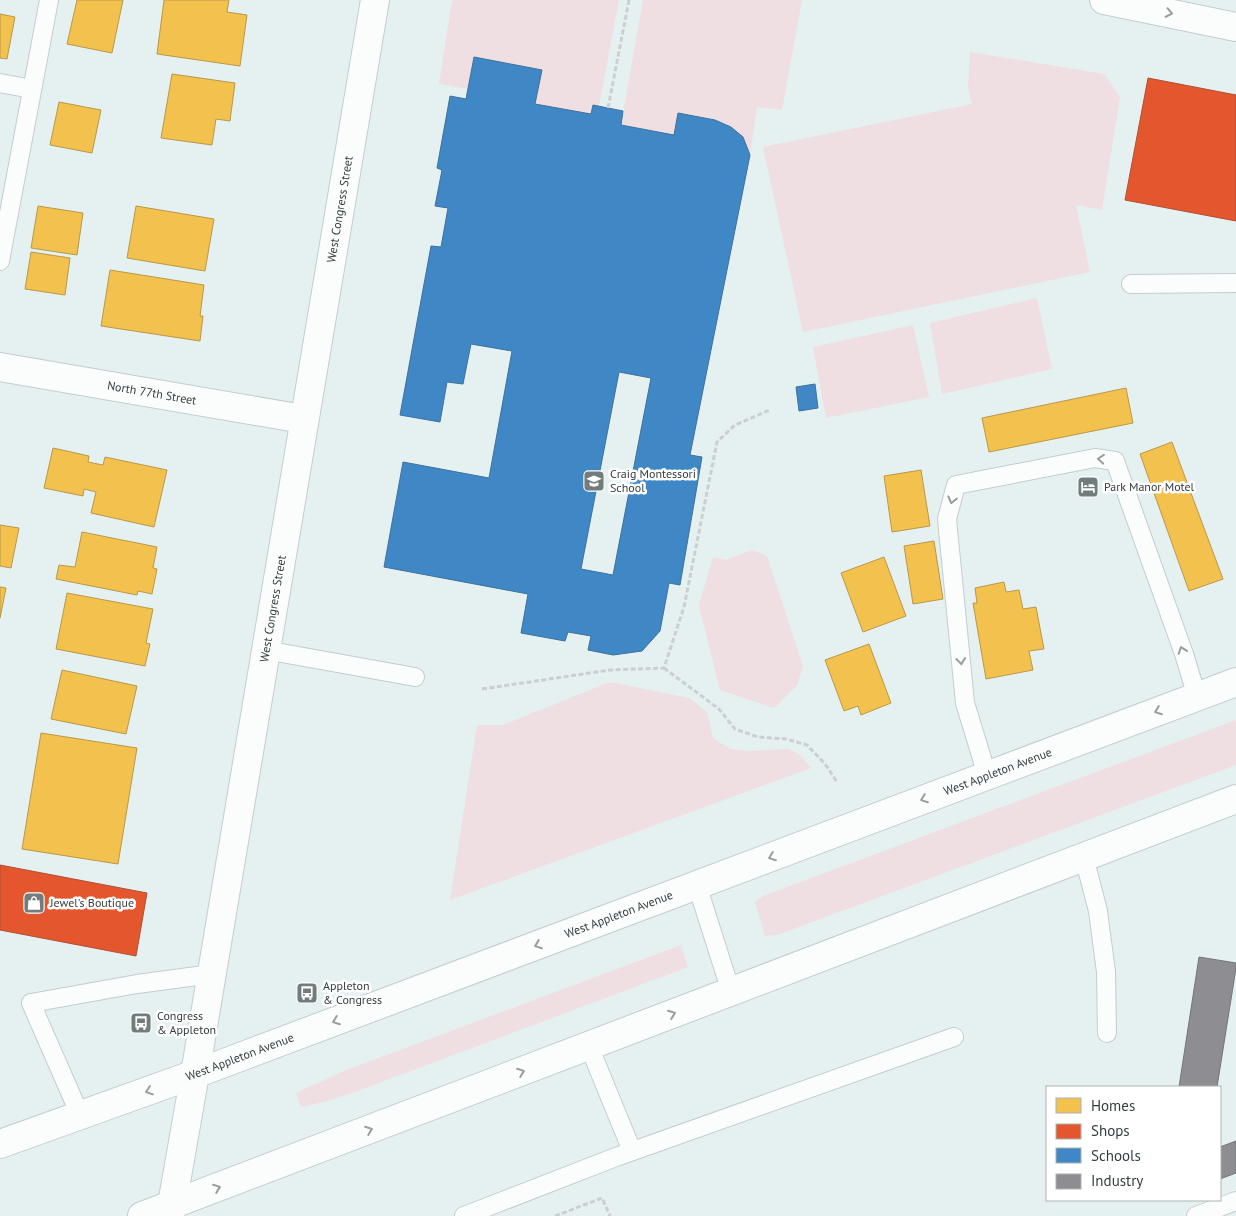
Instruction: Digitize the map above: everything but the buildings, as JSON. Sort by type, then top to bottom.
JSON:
[{"type":"main road","name":"West Congress Street","points":[[171,1211],[375,0]]},
{"type":"main road","points":[[1104,0],[1236,27]]},
{"type":"main road","name":"North 77th Street","points":[[0,367],[304,419]]},
{"type":"main road","name":"West Appleton Avenue","points":[[0,1144],[195,1074],[1236,682]]},
{"type":"main road","points":[[142,1216],[171,1211],[589,1046],[1236,799]]},
{"type":"lane","points":[[0,261],[49,0]]},
{"type":"lane","points":[[0,83],[32,89]]},
{"type":"lane","points":[[1131,284],[1236,284]]},
{"type":"lane","points":[[987,775],[965,703],[947,519],[956,485],[1095,458],[1115,461],[1184,654],[1197,696]]},
{"type":"lane","points":[[265,650],[414,677]]},
{"type":"lane","points":[[1084,857],[1098,911],[1106,972],[1107,1033]]},
{"type":"lane","points":[[697,885],[731,992]]},
{"type":"lane","points":[[80,1115],[31,1003],[137,984],[212,974]]},
{"type":"lane","points":[[464,1216],[632,1151],[954,1037]]},
{"type":"lane","points":[[589,1046],[632,1151]]},
{"type":"lane","points":[[1196,1216],[1236,1201]]},
{"type":"path","points":[[608,108],[629,0]]},
{"type":"path","points":[[664,668],[684,606],[717,442],[735,425],[770,410]]},
{"type":"path","points":[[482,689],[610,670],[664,668],[719,709],[735,729],[758,737],[786,739],[807,745],[825,764],[837,782]]},
{"type":"path","points":[[555,1216],[602,1198],[610,1216]]},
{"type":"shaded area","points":[[452,0],[619,0],[599,106],[593,105],[591,114],[535,104],[542,70],[474,57],[468,89],[439,84]]},
{"type":"shaded area","points":[[643,0],[802,0],[782,110],[757,107],[750,155],[743,137],[737,131],[713,119],[678,113],[674,135],[621,125]]},
{"type":"shaded area","points":[[970,52],[1104,74],[1120,97],[1102,210],[1076,205],[1090,272],[803,332],[763,147],[972,104],[968,89]]},
{"type":"shaded area","points":[[1037,298],[1052,369],[942,394],[930,323]]},
{"type":"shaded area","points":[[913,325],[929,397],[826,418],[813,347]]},
{"type":"shaded area","points":[[752,550],[767,556],[803,666],[797,685],[774,708],[720,690],[699,605],[713,557],[726,560]]},
{"type":"shaded area","points":[[610,682],[689,698],[707,712],[713,738],[730,749],[748,751],[789,749],[802,757],[811,768],[450,900],[477,725],[503,725]]},
{"type":"shaded area","points":[[1236,720],[1236,765],[777,935],[765,936],[755,902],[763,896]]},
{"type":"shaded area","points":[[681,945],[688,967],[352,1093],[301,1107],[296,1093],[344,1071]]},
{"type":"place","name":"Craig Montessori School","points":[[594,481]]},
{"type":"place","name":"Park Manor Motel","points":[[1088,487]]},
{"type":"place","name":"Jewel's Boutique","points":[[34,903]]},
{"type":"place","name":"Appleton & Congress","points":[[307,993]]},
{"type":"place","name":"Congress & Appleton","points":[[141,1023]]}]
